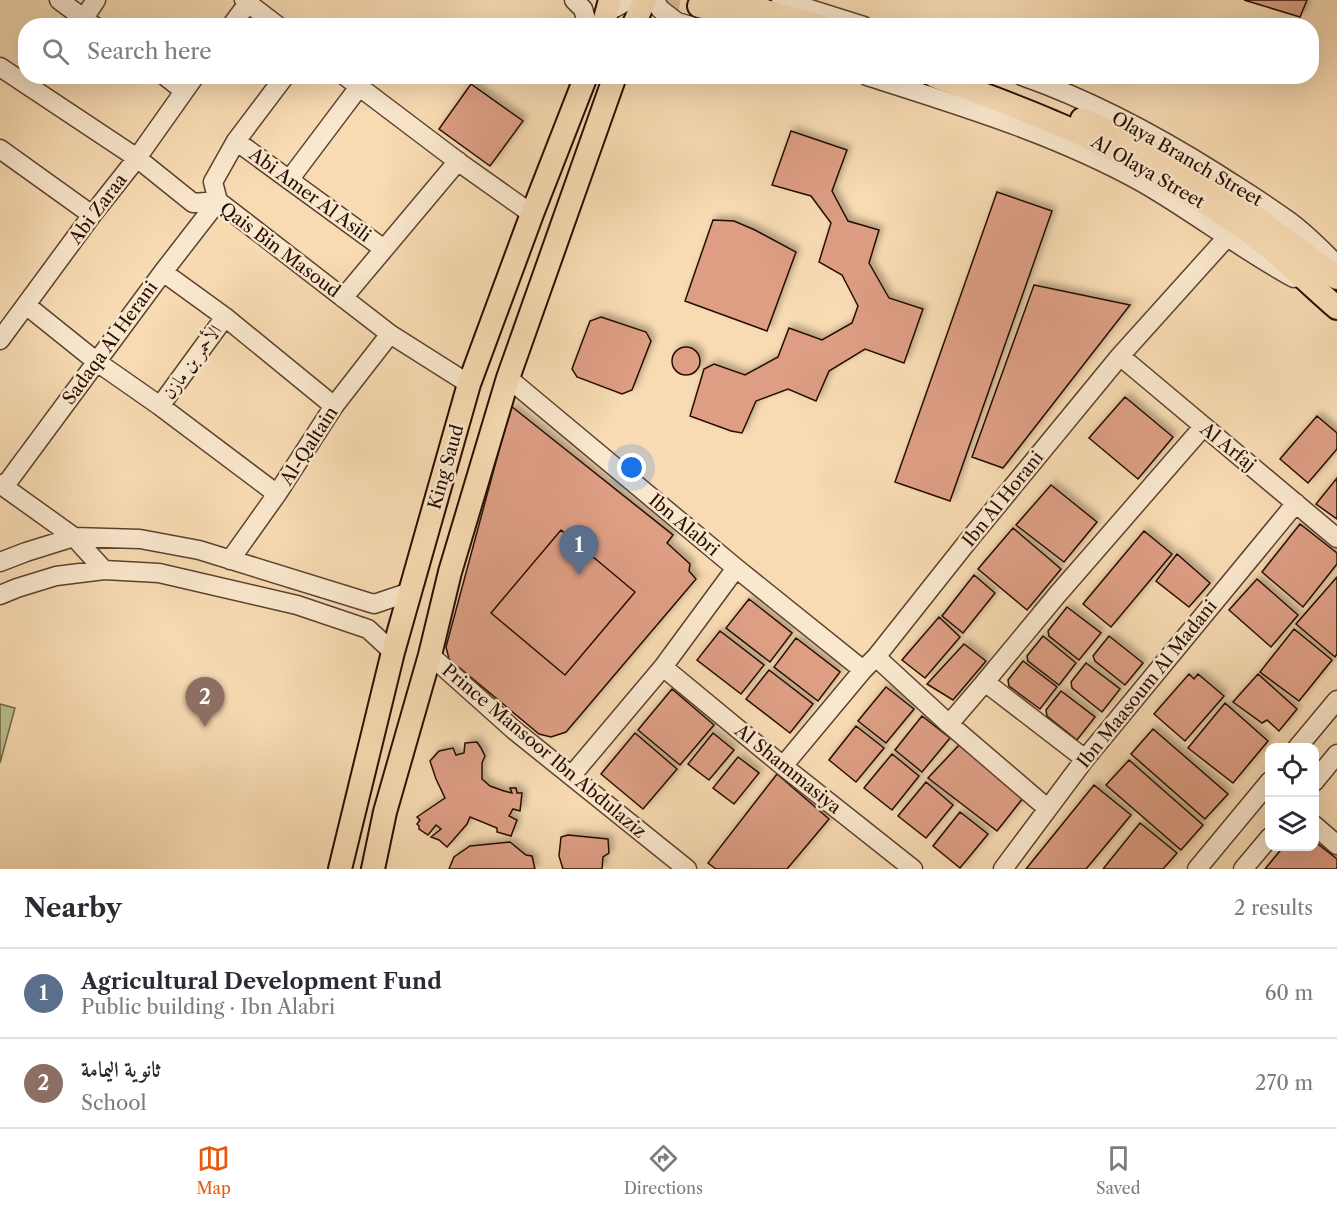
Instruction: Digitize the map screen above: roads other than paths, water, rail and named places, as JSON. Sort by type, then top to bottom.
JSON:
[{"type":"main road","points":[[726,0],[791,18]]},
{"type":"main road","name":"King Saud","points":[[340,869],[393,652],[469,384],[583,84]]},
{"type":"main road","name":"King Saud","points":[[373,869],[385,812],[430,655],[450,572],[508,378],[614,84]]},
{"type":"main road","name":"Al Olaya Street","points":[[956,84],[1055,122],[1168,181],[1237,224],[1272,250],[1337,308]]},
{"type":"main road","name":"Al Olaya Street","points":[[997,84],[1064,110],[1142,148],[1227,198],[1337,278]]},
{"type":"street","points":[[59,0],[84,18]]},
{"type":"street","points":[[90,18],[96,0]]},
{"type":"street","points":[[574,0],[583,9],[586,18]]},
{"type":"street","points":[[655,0],[660,9],[689,18]]},
{"type":"street","points":[[781,0],[838,18]]},
{"type":"street","points":[[236,18],[246,1],[268,18]]},
{"type":"street","points":[[607,12],[638,11],[652,18]]},
{"type":"street","name":"Qais Bin Masoud","points":[[0,67],[18,79]]},
{"type":"street","name":"Qais Bin Masoud","points":[[26,84],[137,158],[193,202],[218,201],[390,334],[469,384]]},
{"type":"street","name":"Abi Zaraa","points":[[0,340],[190,84]]},
{"type":"street","points":[[218,201],[213,182],[236,141],[279,84]]},
{"type":"street","points":[[289,180],[351,84]]},
{"type":"street","points":[[355,84],[532,214]]},
{"type":"street","points":[[892,84],[1049,138],[1143,183],[1256,256],[1317,291]]},
{"type":"street","name":"Olaya Branch Street","points":[[1042,84],[1083,100],[1148,132],[1197,161],[1287,219],[1337,265]]},
{"type":"street","name":"Abi Amer Al Asili","points":[[236,141],[384,249]]},
{"type":"street","points":[[0,149],[92,215]]},
{"type":"street","points":[[343,298],[458,161]]},
{"type":"street","name":"Sadaqa Al Herani","points":[[2,485],[218,201]]},
{"type":"street","name":"Ibn Al Horani","points":[[783,766],[1120,356],[1228,236]]},
{"type":"street","points":[[163,272],[225,317],[334,406]]},
{"type":"street","points":[[26,305],[97,362],[277,494]]},
{"type":"street","name":"الأحمر بن مازن","points":[[160,406],[225,317]]},
{"type":"street","name":"Al-Qaltain","points":[[230,560],[277,494],[334,406],[390,334]]},
{"type":"street","name":"Al Arfaj","points":[[1120,356],[1337,538]]},
{"type":"street","name":"Ibn Alabri","points":[[508,378],[736,568],[869,663],[949,724],[1047,808]]},
{"type":"street","points":[[949,724],[1203,427]]},
{"type":"street","points":[[2,485],[74,537],[104,570]]},
{"type":"street","name":"Ibn Maasoum Al Madani","points":[[1003,869],[1085,759],[1296,503]]},
{"type":"street","points":[[0,561],[74,537],[140,539],[199,550],[374,604],[410,592]]},
{"type":"street","points":[[572,775],[663,667],[736,568]]},
{"type":"street","points":[[0,595],[56,576],[104,570],[159,573],[297,605],[362,617],[365,613],[363,608],[325,589]]},
{"type":"street","points":[[297,605],[368,629],[393,652]]},
{"type":"street","name":"Prince Mansoor Ibn Abdulaziz","points":[[430,655],[514,730],[687,869]]},
{"type":"street","name":"Al Shammasiya","points":[[663,667],[913,869]]},
{"type":"street","points":[[985,682],[1085,759]]},
{"type":"street","points":[[1300,743],[1337,700]]},
{"type":"street","points":[[1319,776],[1337,754]]},
{"type":"street","points":[[1197,869],[1265,786]]},
{"type":"street","points":[[1319,829],[1337,845]]},
{"type":"street","points":[[1243,869],[1265,842]]},
{"type":"tunnel","points":[[658,0],[699,6]]},
{"type":"place","name":"Agricultural Development Fund","points":[[579,575]]},
{"type":"place","name":"ثانوية اليمامة","points":[[205,727]]}]
